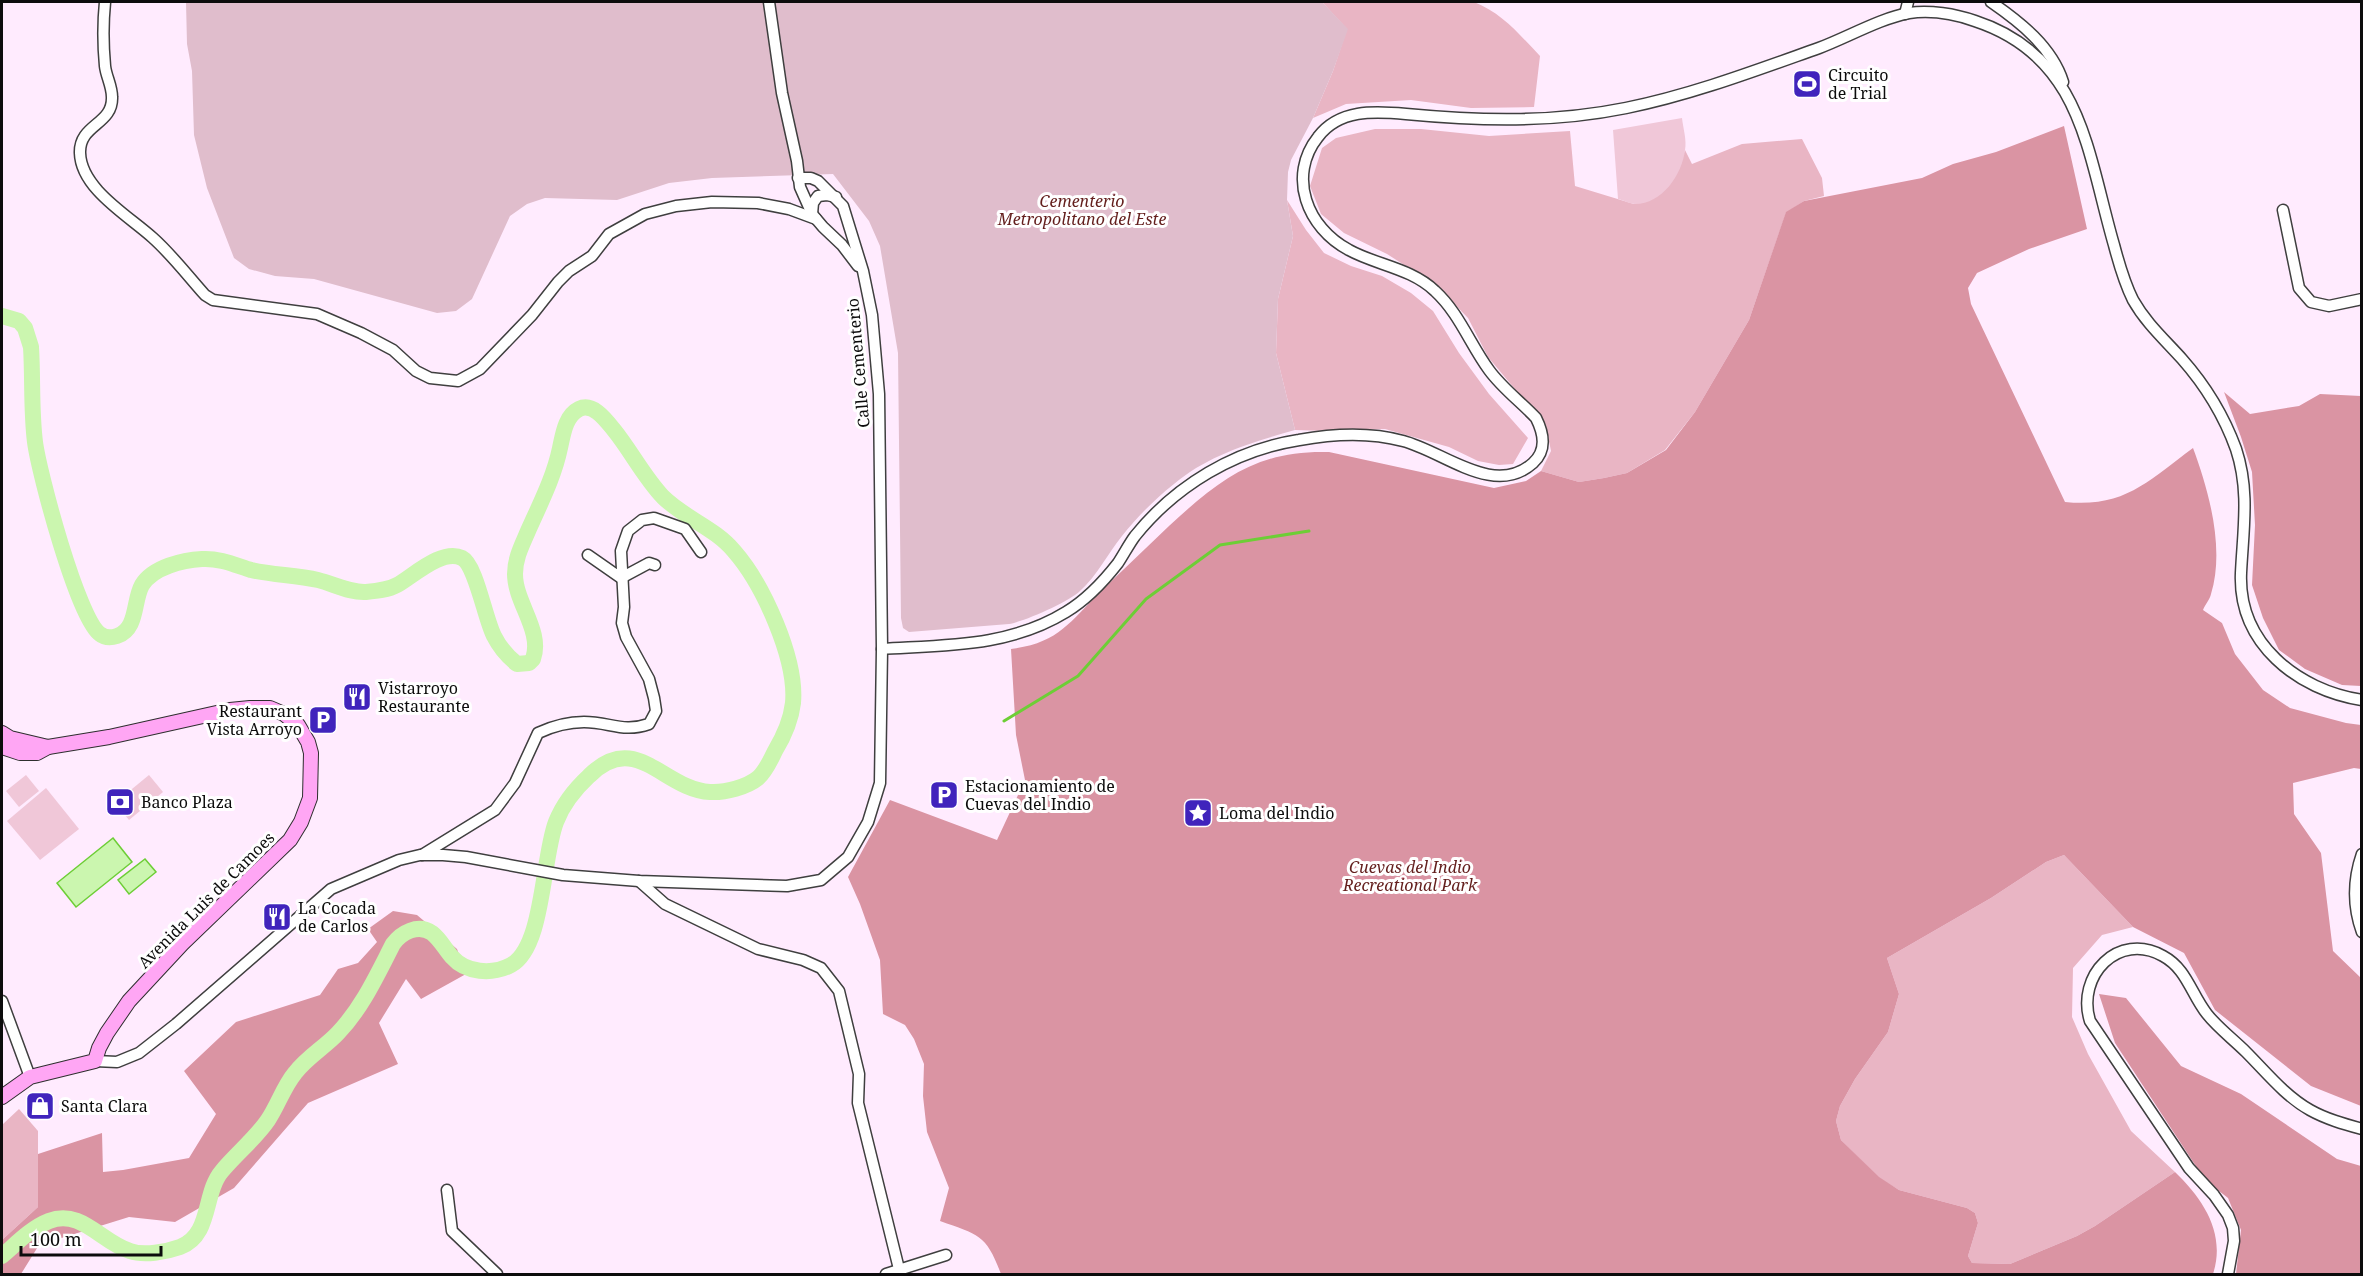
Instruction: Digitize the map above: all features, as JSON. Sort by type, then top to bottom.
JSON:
[{"type":"street","points":[[105,2],[105,66],[112,97],[110,109],[105,118],[87,131],[81,142],[80,153],[81,163],[95,187],[109,202],[158,243],[205,295],[213,300],[317,314],[393,350],[416,371],[430,378],[458,381],[480,369],[532,315],[569,271],[592,256],[609,234],[645,214],[676,206],[712,202],[758,203],[814,216]]},
{"type":"street","points":[[769,2],[782,93],[804,199],[814,216],[842,245],[862,271]]},
{"type":"street","points":[[1905,14],[1908,2]]},
{"type":"street","points":[[1991,2],[2013,17],[2058,65],[2064,88]]},
{"type":"street","points":[[882,649],[987,642],[1030,630],[1054,619],[1073,608],[1099,584],[1119,561],[1139,532],[1182,491],[1222,465],[1260,449],[1300,440],[1364,435],[1403,441],[1437,453],[1470,470],[1490,476],[1520,472],[1536,461],[1543,446],[1541,428],[1536,418],[1490,372],[1461,324],[1437,292],[1407,273],[1347,249],[1313,218],[1302,189],[1304,161],[1314,141],[1331,122],[1364,112],[1462,120],[1514,121],[1570,117],[1626,108],[1700,89],[1822,47],[1905,14],[1925,12],[1959,16],[1992,27],[2025,46],[2053,73],[2064,88],[2072,102],[2087,146],[2129,291],[2150,326],[2200,381],[2224,421],[2237,452],[2246,502],[2241,584],[2244,605],[2253,627],[2266,648],[2291,672],[2323,691],[2361,700]]},
{"type":"street","name":"Calle Cementerio","points":[[422,855],[466,857],[563,874],[639,882],[800,885],[821,880],[839,866],[848,857],[862,834],[878,792],[880,758],[882,649],[879,394],[872,315],[843,206],[818,181],[811,178],[798,178]]},
{"type":"street","points":[[814,216],[813,203],[818,196],[836,197]]},
{"type":"street","points":[[2283,210],[2300,288],[2311,302],[2330,306],[2361,299]]},
{"type":"street","points":[[2,1096],[30,1077],[95,1061],[117,1062],[139,1053],[176,1024],[332,889],[380,867],[422,855],[495,810],[515,783],[538,733],[557,725],[585,722],[633,729],[649,724],[656,711],[649,679],[626,637],[622,623],[624,607],[621,551],[628,531],[642,520],[654,518],[685,529],[701,552]]},
{"type":"street","points":[[588,555],[621,578]]},
{"type":"street","points":[[621,578],[649,563],[655,565]]},
{"type":"street","name":"Avenida Luis de Camoes","points":[[2,747],[29,754],[37,753],[48,747],[109,737],[230,710],[264,707],[284,714],[298,725],[308,742],[311,753],[310,798],[296,831],[283,849],[182,944],[129,1001],[107,1033],[95,1061]]},
{"type":"street","name":"Avenida Luis de Camoes","points":[[2,732],[10,738],[48,747]]},
{"type":"street","points":[[2361,854],[2355,888],[2357,918],[2361,932]]},
{"type":"street","points":[[639,882],[665,904],[759,949],[803,960],[821,968],[839,991],[859,1074],[858,1103],[899,1269]]},
{"type":"street","points":[[2228,1275],[2234,1241],[2233,1228],[2228,1215],[2214,1195],[2189,1168],[2090,1021],[2087,993],[2095,974],[2103,964],[2129,949],[2146,950],[2165,957],[2184,975],[2206,1013],[2290,1096],[2311,1111],[2361,1129]]},
{"type":"street","points":[[2,1001],[30,1077]]},
{"type":"street","points":[[447,1190],[452,1231],[497,1275]]},
{"type":"street","points":[[886,1275],[946,1255]]},
{"type":"shaded area","points":[[1322,2],[1474,2],[1493,12],[1510,25],[1540,56],[1534,107],[1471,108],[1411,100],[1346,104],[1313,118],[1333,71],[1347,29]]},
{"type":"shaded area","points":[[1682,118],[1685,150],[1680,169],[1669,186],[1662,194],[1645,203],[1633,204],[1618,199],[1613,130]]},
{"type":"shaded area","points":[[1375,129],[1421,129],[1489,136],[1570,131],[1575,186],[1634,204],[1681,163],[1685,150],[1692,164],[1742,144],[1802,139],[1822,178],[1824,196],[1804,201],[1786,213],[1749,320],[1695,412],[1665,450],[1627,473],[1579,482],[1541,471],[1551,451],[1546,426],[1488,357],[1468,318],[1437,286],[1387,254],[1344,233],[1321,214],[1310,186],[1322,148],[1336,138]]},
{"type":"shaded area","points":[[1287,200],[1324,253],[1351,266],[1382,276],[1411,293],[1433,311],[1459,353],[1489,394],[1528,438],[1513,464],[1499,465],[1478,461],[1449,447],[1385,429],[1295,430],[1276,353],[1278,299],[1293,236]]},
{"type":"shaded area","points":[[26,775],[39,791],[19,807],[6,791]]},
{"type":"shaded area","points":[[149,775],[163,792],[129,820],[115,803]]},
{"type":"shaded area","points":[[46,788],[79,829],[40,860],[7,821]]},
{"type":"shaded area","points":[[113,838],[132,862],[76,907],[57,883]]},
{"type":"shaded area","points":[[2064,855],[2133,927],[2102,935],[2073,968],[2072,1017],[2088,1054],[2131,1131],[2175,1172],[2077,1236],[2010,1264],[1972,1263],[1968,1256],[1978,1223],[1975,1213],[1967,1208],[1899,1190],[1879,1178],[1841,1140],[1836,1121],[1840,1106],[1855,1079],[1888,1032],[1899,994],[1887,958],[1991,898],[2046,862]]},
{"type":"shaded area","points":[[145,859],[156,872],[129,894],[118,880]]},
{"type":"shaded area","points":[[19,1109],[38,1131],[38,1207],[2,1240],[2,1125]]},
{"type":"green space","name":"Cementerio Metropolitano del Este","points":[[186,2],[1322,2],[1348,29],[1333,71],[1313,118],[1291,160],[1288,172],[1287,200],[1293,236],[1278,299],[1276,353],[1295,430],[1263,439],[1216,457],[1187,474],[1160,496],[1134,522],[1086,585],[1057,605],[1009,624],[909,632],[903,628],[901,618],[898,353],[880,246],[869,221],[833,174],[712,178],[669,183],[617,200],[545,198],[527,204],[510,216],[472,299],[456,311],[437,313],[314,279],[275,276],[249,269],[234,258],[207,188],[194,135],[192,71],[187,44]]},
{"type":"green space","name":"Cuevas del Indio Recreational Park","points":[[2064,126],[2087,229],[2029,249],[1977,273],[1968,288],[1971,304],[2065,502],[2104,501],[2135,490],[2193,448],[2205,483],[2216,539],[2215,577],[2203,610],[2222,623],[2235,654],[2263,690],[2290,708],[2361,725],[2361,769],[2354,768],[2293,783],[2294,814],[2321,853],[2333,951],[2361,978],[2361,1106],[2311,1086],[2215,1010],[2184,953],[2133,927],[2064,855],[2046,862],[1991,898],[1887,958],[1899,994],[1888,1032],[1855,1079],[1840,1106],[1836,1121],[1841,1140],[1879,1177],[1899,1190],[1967,1208],[1975,1213],[1978,1223],[1968,1256],[1972,1263],[2010,1264],[2077,1236],[2175,1172],[2195,1194],[2210,1218],[2217,1245],[2213,1274],[1001,1274],[991,1251],[980,1238],[940,1221],[949,1188],[927,1132],[923,1096],[924,1064],[914,1039],[905,1025],[883,1014],[880,960],[848,877],[890,800],[997,840],[1025,780],[1016,735],[1011,649],[1040,642],[1062,630],[1205,494],[1241,471],[1281,456],[1329,452],[1494,488],[1526,481],[1541,471],[1579,482],[1627,473],[1666,450],[1695,412],[1749,320],[1786,212],[1804,201],[1922,178],[1953,164],[1996,152]]},
{"type":"green space","points":[[2224,392],[2250,414],[2299,406],[2320,394],[2361,396],[2361,686],[2342,685],[2305,669],[2279,650],[2263,618],[2252,585],[2255,525],[2252,472]]},
{"type":"green space","points":[[393,911],[417,915],[457,949],[466,974],[421,999],[406,979],[379,1023],[398,1064],[308,1103],[234,1188],[175,1222],[129,1217],[39,1245],[21,1274],[2,1274],[2,1240],[38,1207],[38,1154],[102,1133],[103,1172],[189,1158],[216,1114],[184,1071],[236,1022],[320,995],[338,969],[358,963],[377,942],[368,929]]},
{"type":"green space","points":[[2099,994],[2126,998],[2181,1066],[2241,1094],[2337,1159],[2361,1166],[2361,1274],[2236,1274],[2241,1230],[2228,1198],[2205,1180],[2115,1043]]},
{"type":"waterway","points":[[2,316],[19,321],[25,328],[31,347],[34,430],[38,459],[71,575],[91,623],[102,635],[113,637],[124,632],[132,621],[139,591],[153,573],[186,561],[202,559],[227,562],[251,570],[310,578],[348,590],[366,592],[394,587],[437,560],[454,556],[462,558],[472,571],[491,628],[501,648],[517,664],[529,663],[533,659],[534,638],[516,585],[516,562],[550,480],[568,421],[574,412],[584,407],[599,413],[607,422],[663,497],[718,536],[745,565],[776,623],[790,665],[793,685],[793,703],[787,728],[766,768],[758,778],[742,787],[716,792],[694,789],[636,760],[621,758],[606,763],[589,776],[570,797],[556,822],[536,921],[522,955],[511,965],[488,971],[472,969],[452,957],[438,938],[427,930],[416,929],[400,936],[393,944],[368,991],[347,1023],[300,1067],[291,1078],[263,1127],[222,1171],[212,1190],[202,1223],[190,1241],[168,1250],[148,1253],[130,1251],[81,1223],[61,1218],[36,1228],[2,1256]]},
{"type":"waterway","points":[[1004,721],[1078,676],[1146,599],[1220,545],[1309,531]]},
{"type":"place","name":"Circuito de Trial","points":[[1807,84]]},
{"type":"place","name":"Vistarroyo Restaurante","points":[[357,697]]},
{"type":"place","name":"Restaurant Vista Arroyo","points":[[323,720]]},
{"type":"place","name":"Estacionamiento de Cuevas del Indio","points":[[944,795]]},
{"type":"place","name":"Banco Plaza","points":[[120,802]]},
{"type":"place","name":"Loma del Indio","points":[[1198,813]]},
{"type":"place","name":"La Cocada de Carlos","points":[[277,917]]},
{"type":"place","name":"Santa Clara","points":[[40,1106]]}]
